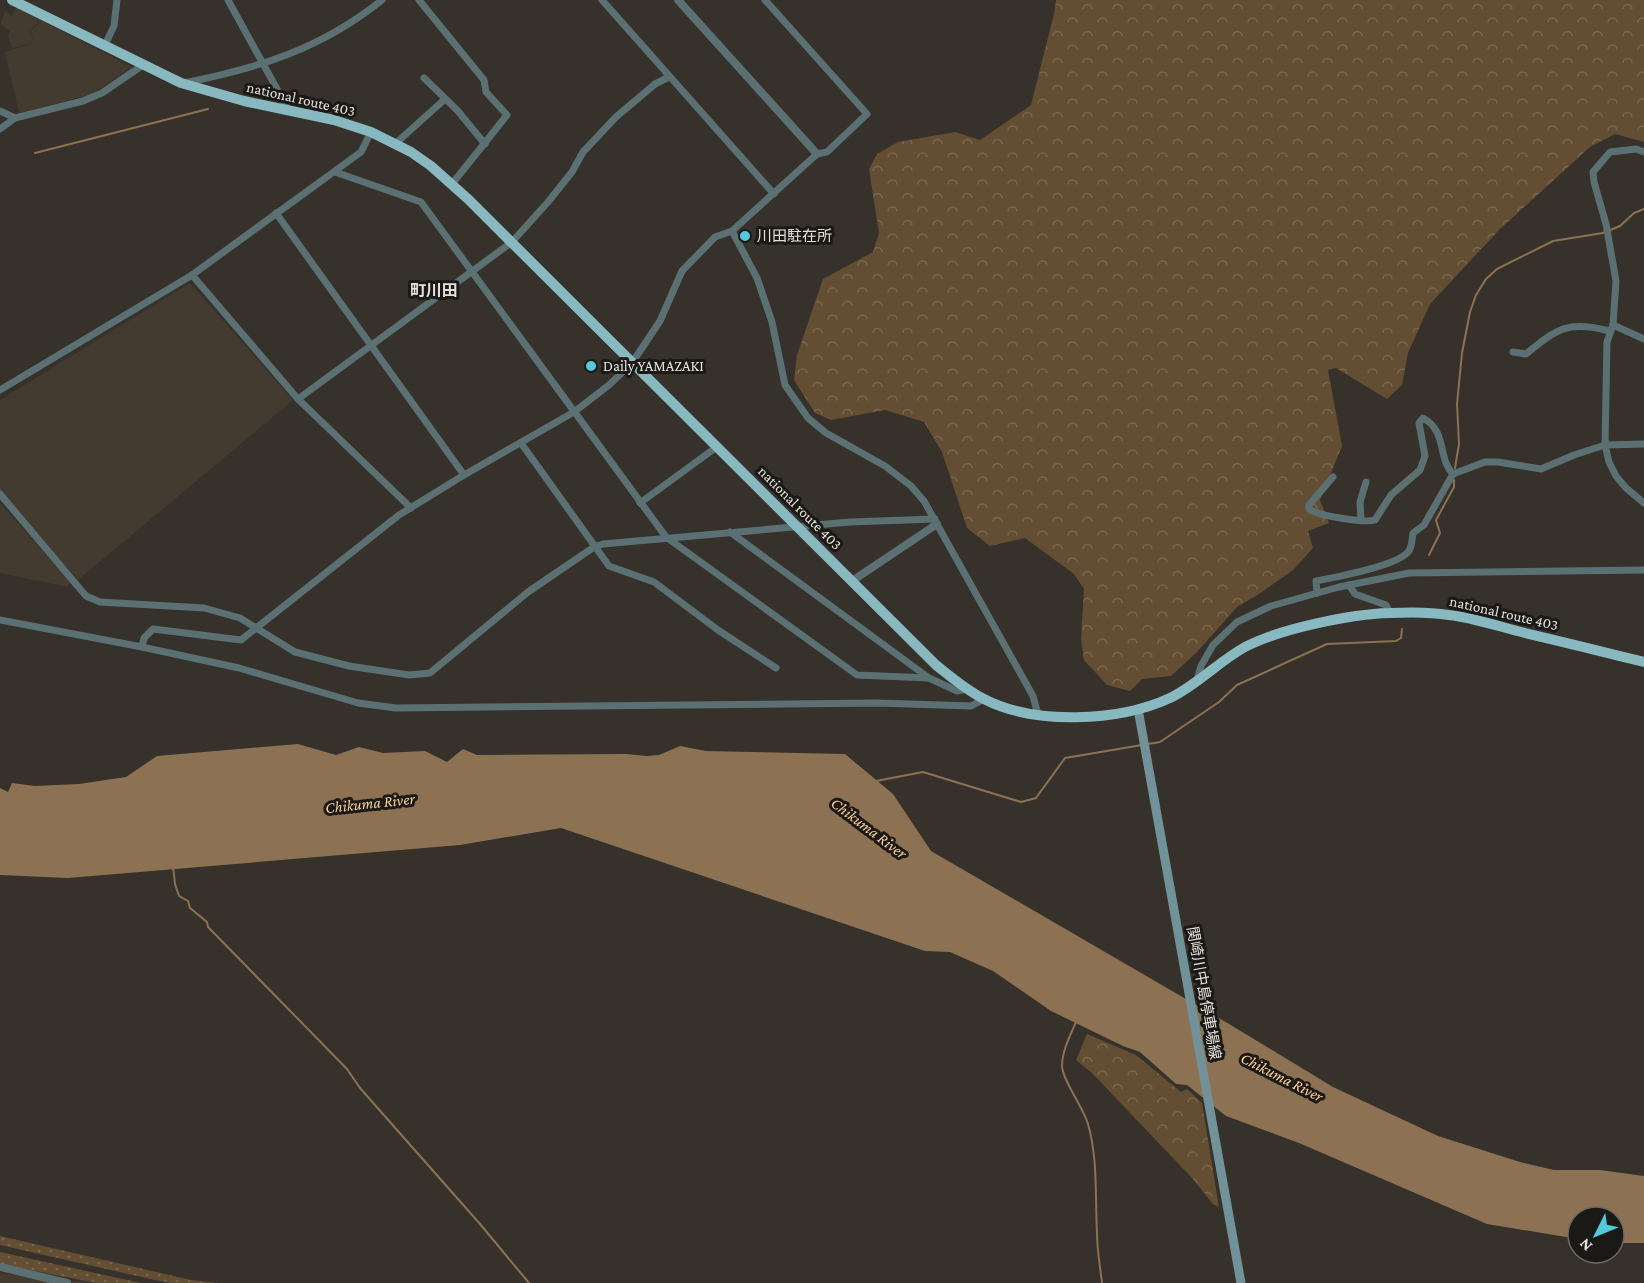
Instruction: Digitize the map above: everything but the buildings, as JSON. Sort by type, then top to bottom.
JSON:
[{"type":"highway","name":"national route 403","points":[[12,0],[181,83],[244,101],[334,120],[372,132],[431,166],[512,242],[936,665],[984,699],[1015,711],[1038,715],[1139,715],[1197,682],[1244,648],[1273,635],[1335,620],[1390,613],[1449,615],[1644,662]]},
{"type":"main road","name":"関崎川中島停車場線","points":[[1139,715],[1241,1283]]},
{"type":"street","points":[[105,45],[114,26],[117,0]]},
{"type":"street","points":[[228,0],[289,111]]},
{"type":"street","points":[[181,83],[227,74],[297,52],[321,41],[369,11],[382,0]]},
{"type":"street","points":[[419,0],[484,80],[486,92],[507,115],[452,184]]},
{"type":"street","points":[[602,0],[774,194]]},
{"type":"street","points":[[678,0],[817,154]]},
{"type":"street","points":[[142,647],[144,638],[153,629],[241,640],[365,541],[411,508],[574,412],[632,363],[660,321],[682,271],[715,237],[732,231],[817,154],[827,152],[867,114],[765,0]]},
{"type":"street","points":[[0,129],[15,118],[83,101],[102,93],[143,65]]},
{"type":"street","points":[[298,399],[512,242],[566,180],[583,152],[616,117],[655,84],[669,77]]},
{"type":"street","points":[[424,78],[457,110],[485,144]]},
{"type":"street","points":[[395,144],[445,99]]},
{"type":"street","points":[[0,111],[15,118]]},
{"type":"street","points":[[0,390],[192,275],[361,152],[372,132]]},
{"type":"street","points":[[1644,152],[1636,149],[1610,152],[1593,172],[1593,182],[1606,224],[1616,281],[1611,328],[1607,342],[1605,445],[1609,462],[1616,476],[1644,503]]},
{"type":"street","points":[[335,172],[421,202],[666,537],[857,675],[929,678]]},
{"type":"street","points":[[276,213],[464,475]]},
{"type":"street","points":[[732,231],[757,278],[772,322],[785,386],[808,418],[826,433],[885,466],[924,501],[1034,698],[1038,715]]},
{"type":"street","points":[[192,275],[298,399],[411,508]]},
{"type":"street","points":[[1514,352],[1526,354],[1552,333],[1568,327],[1589,325],[1611,328],[1644,339]]},
{"type":"street","points":[[1333,477],[1309,505],[1309,509],[1324,516],[1375,520],[1391,495],[1420,470],[1425,456],[1419,430],[1420,420],[1426,420],[1437,429],[1447,465],[1453,474]]},
{"type":"street","points":[[521,443],[609,566],[654,582],[718,630],[776,668]]},
{"type":"street","points":[[1317,593],[1316,581],[1382,566],[1408,553],[1413,533],[1424,525],[1453,474],[1485,462],[1541,469],[1605,445],[1644,444]]},
{"type":"street","points":[[640,502],[718,446]]},
{"type":"street","points":[[1361,519],[1360,502],[1366,482]]},
{"type":"street","points":[[0,494],[86,596],[100,602],[204,608],[240,618],[295,652],[349,666],[409,675],[430,673],[528,592],[594,547],[603,544],[796,526],[936,521]]},
{"type":"street","points":[[852,581],[936,521]]},
{"type":"street","points":[[730,532],[929,678],[957,691],[967,689]]},
{"type":"street","points":[[1197,682],[1201,666],[1213,645],[1237,622],[1271,606],[1317,593],[1409,573],[1644,570]]},
{"type":"street","points":[[1349,585],[1355,594],[1386,605],[1390,613]]},
{"type":"street","points":[[0,621],[142,647],[239,668],[358,703],[396,708],[878,703],[971,706],[984,699]]},
{"type":"street","points":[[1015,711],[1026,707],[1034,698]]},
{"type":"street","points":[[0,1267],[67,1283]]},
{"type":"shaded area","points":[[16,8],[41,20],[29,31],[36,43],[30,31],[42,21],[132,67],[92,94],[19,113],[5,52],[34,43],[12,48],[8,35],[10,31],[0,25],[5,11],[12,16]]},
{"type":"shaded area","points":[[190,283],[293,400],[78,580],[0,491],[0,400]]},
{"type":"shaded area","points":[[0,503],[71,582],[68,587],[0,573]]},
{"type":"shaded area","points":[[0,1273],[80,1281],[90,1283],[0,1283]]},
{"type":"green space","points":[[1056,0],[1644,0],[1644,142],[1615,134],[1590,147],[1499,230],[1430,304],[1408,353],[1402,385],[1387,399],[1336,368],[1328,370],[1342,446],[1320,500],[1329,523],[1308,531],[1313,548],[1293,570],[1237,607],[1197,652],[1171,676],[1142,679],[1130,691],[1107,685],[1084,660],[1081,639],[1084,589],[1074,574],[1025,538],[990,546],[967,528],[942,452],[924,422],[885,410],[831,420],[815,413],[794,380],[797,355],[823,279],[873,252],[879,233],[869,169],[877,154],[898,142],[955,132],[980,140],[1031,105]]},
{"type":"green space","points":[[1087,1034],[1136,1055],[1181,1092],[1187,1089],[1202,1103],[1219,1207],[1213,1204],[1192,1178],[1092,1073],[1076,1060]]},
{"type":"green space","points":[[0,1236],[191,1280],[218,1283],[171,1283],[155,1280],[0,1245]]},
{"type":"green space","points":[[0,1252],[141,1283],[96,1283],[0,1264]]},
{"type":"water","name":"Chikuma River","points":[[298,744],[336,755],[359,747],[383,753],[425,751],[447,762],[463,749],[477,755],[626,754],[647,756],[659,755],[680,746],[706,751],[845,754],[893,794],[931,851],[1333,1087],[1438,1136],[1520,1162],[1554,1170],[1600,1170],[1644,1176],[1644,1243],[1626,1243],[1626,1205],[1566,1205],[1566,1237],[1487,1224],[1299,1143],[1226,1116],[1187,1085],[1176,1084],[1140,1052],[1051,1011],[993,971],[950,952],[925,951],[561,828],[460,845],[68,878],[0,875],[0,788],[8,792],[12,783],[35,786],[79,784],[126,777],[157,756]]},
{"type":"waterway","points":[[35,153],[208,109]]},
{"type":"waterway","points":[[1455,468],[1459,444],[1457,404],[1462,353],[1470,312],[1476,295],[1486,279],[1497,269],[1553,241],[1603,233],[1620,226],[1634,213],[1644,209]]},
{"type":"waterway","points":[[1429,555],[1440,533],[1436,520],[1454,487],[1454,480]]},
{"type":"waterway","points":[[1148,744],[1160,742],[1219,702],[1237,685],[1327,644],[1396,641],[1401,638],[1402,629]]},
{"type":"waterway","points":[[876,781],[923,772],[1021,802],[1036,798],[1065,758],[1142,745]]},
{"type":"waterway","points":[[173,866],[179,896],[188,901],[190,908],[207,922],[208,927],[347,1069],[360,1088],[529,1283]]},
{"type":"waterway","points":[[1076,1022],[1065,1049],[1062,1066],[1088,1124],[1091,1137],[1095,1164],[1098,1246],[1102,1283]]},
{"type":"place","name":"川田駐在所","points":[[745,236]]},
{"type":"place","name":"Daily YAMAZAKI","points":[[591,366]]},
{"type":"district","name":"町川田","points":[[434,290]]}]
